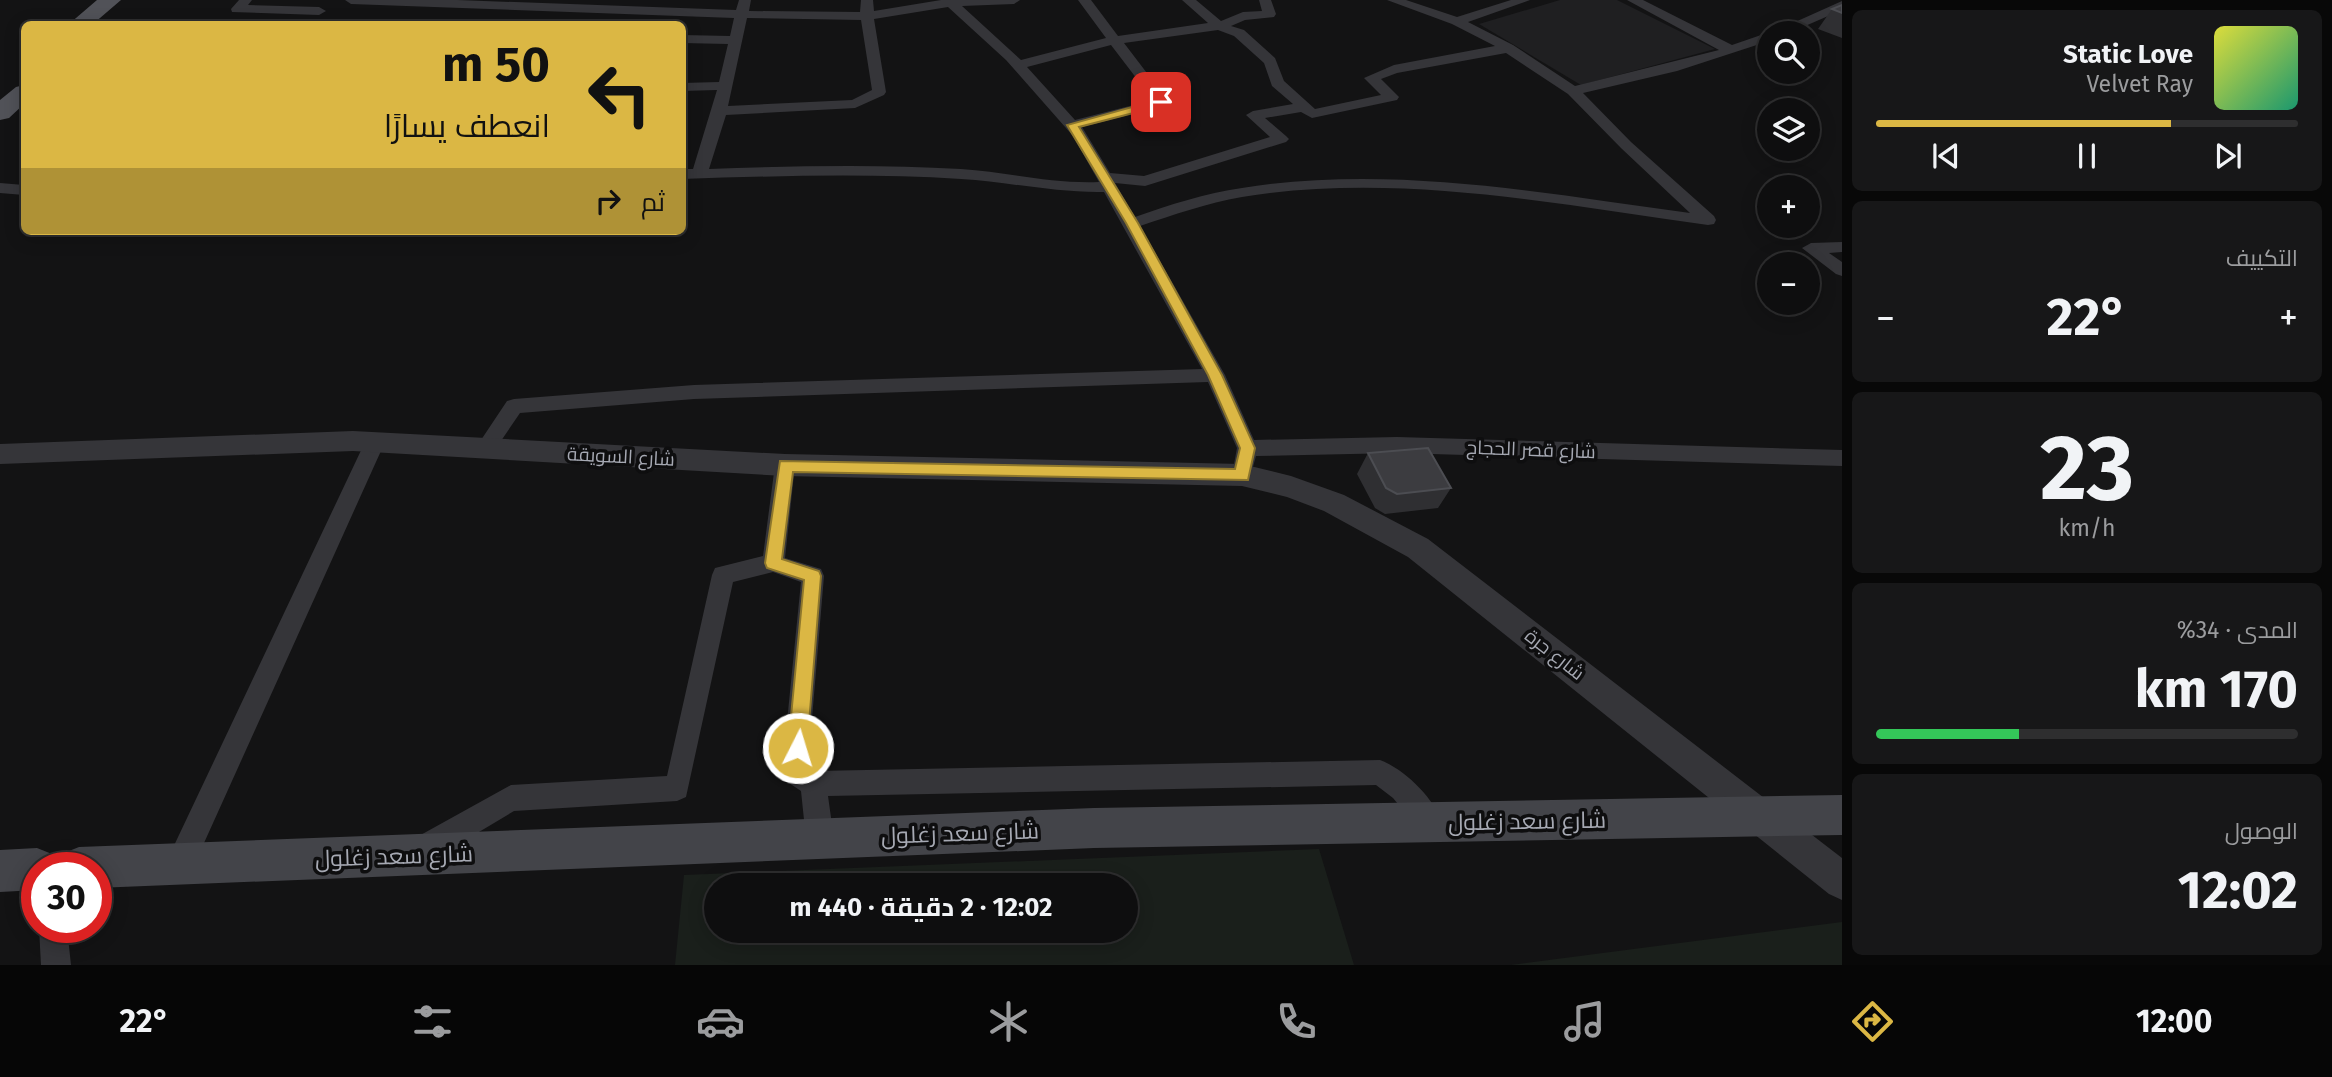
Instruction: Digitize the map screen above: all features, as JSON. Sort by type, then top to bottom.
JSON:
[{"type":"main road","points":[[84,21],[110,0]]},
{"type":"main road","points":[[108,21],[132,0]]},
{"type":"main road","points":[[0,92],[21,74]]},
{"type":"main road","points":[[0,113],[21,95]]},
{"type":"main road","name":"شارع سعد زغلول","points":[[112,867],[1094,828],[1842,815]]},
{"type":"main road","points":[[0,871],[21,870]]},
{"type":"street","points":[[246,0],[237,9],[319,11]]},
{"type":"street","points":[[311,21],[329,0]]},
{"type":"street","points":[[351,0],[618,18],[684,6],[745,6],[790,16],[867,16],[948,1],[1014,0]]},
{"type":"street","points":[[720,111],[855,104],[880,92],[867,16],[867,0]]},
{"type":"street","points":[[1072,125],[1161,102],[1084,0]]},
{"type":"street","points":[[1188,0],[1219,26],[1239,33],[1270,61],[1277,83],[1312,114],[1392,97],[1371,78],[1394,69],[1508,48]]},
{"type":"street","points":[[1018,65],[1115,40],[1219,26],[1243,16],[1269,13],[1265,0]]},
{"type":"street","points":[[1457,21],[1524,0]]},
{"type":"street","points":[[1633,0],[1732,51]]},
{"type":"street","points":[[948,1],[1018,65],[1072,125],[1132,223],[1215,375],[1245,462]]},
{"type":"street","points":[[1132,223],[1193,202],[1246,191],[1354,183],[1459,187],[1709,220],[1626,145],[1573,92],[1508,48],[1457,21],[1398,1]]},
{"type":"street","points":[[1805,21],[1842,5]]},
{"type":"street","points":[[745,6],[720,111],[691,174],[860,169],[964,174],[1069,188],[1108,182],[1145,181],[1281,139],[1254,115],[1304,107]]},
{"type":"street","points":[[686,39],[738,40]]},
{"type":"street","points":[[1573,92],[1653,74],[1757,42]]},
{"type":"street","points":[[686,88],[726,86]]},
{"type":"street","points":[[0,188],[21,190]]},
{"type":"street","points":[[1842,247],[1811,248],[1842,270]]},
{"type":"street","points":[[485,449],[514,406],[695,393],[1215,375]]},
{"type":"street","points":[[180,864],[375,442]]},
{"type":"street","name":"شارع السويقة","points":[[0,454],[375,442],[785,465],[1245,462]]},
{"type":"street","name":"شارع قصر الحجاج","points":[[1245,462],[1397,445],[1842,458]]},
{"type":"street","name":"شارع جرة","points":[[1245,462],[1282,483],[1320,495],[1418,548],[1842,881]]},
{"type":"street","points":[[773,563],[785,465]]},
{"type":"street","points":[[413,856],[511,798],[677,788],[723,575],[773,563],[813,576],[796,772],[813,784],[1380,772],[1402,789],[1430,823]]},
{"type":"street","points":[[813,784],[820,839]]},
{"type":"street","points":[[54,943],[56,965]]},
{"type":"shaded area","points":[[1560,0],[1617,0],[1715,49],[1581,85],[1479,24]]},
{"type":"shaded area","points":[[1319,849],[1354,965],[675,965],[684,875],[704,874],[704,943],[1138,943],[1138,873],[733,873]]},
{"type":"shaded area","points":[[1842,922],[1842,965],[1511,965]]},
{"type":"building","points":[[1842,5],[1842,13],[1832,9]]},
{"type":"building","points":[[1428,448],[1451,488],[1397,494],[1386,488],[1368,453]]},
{"type":"route","points":[[798,748],[813,576],[773,563],[785,465],[1242,475],[1247,448],[1215,375],[1132,223],[1080,134],[1072,125],[1161,102]]}]
